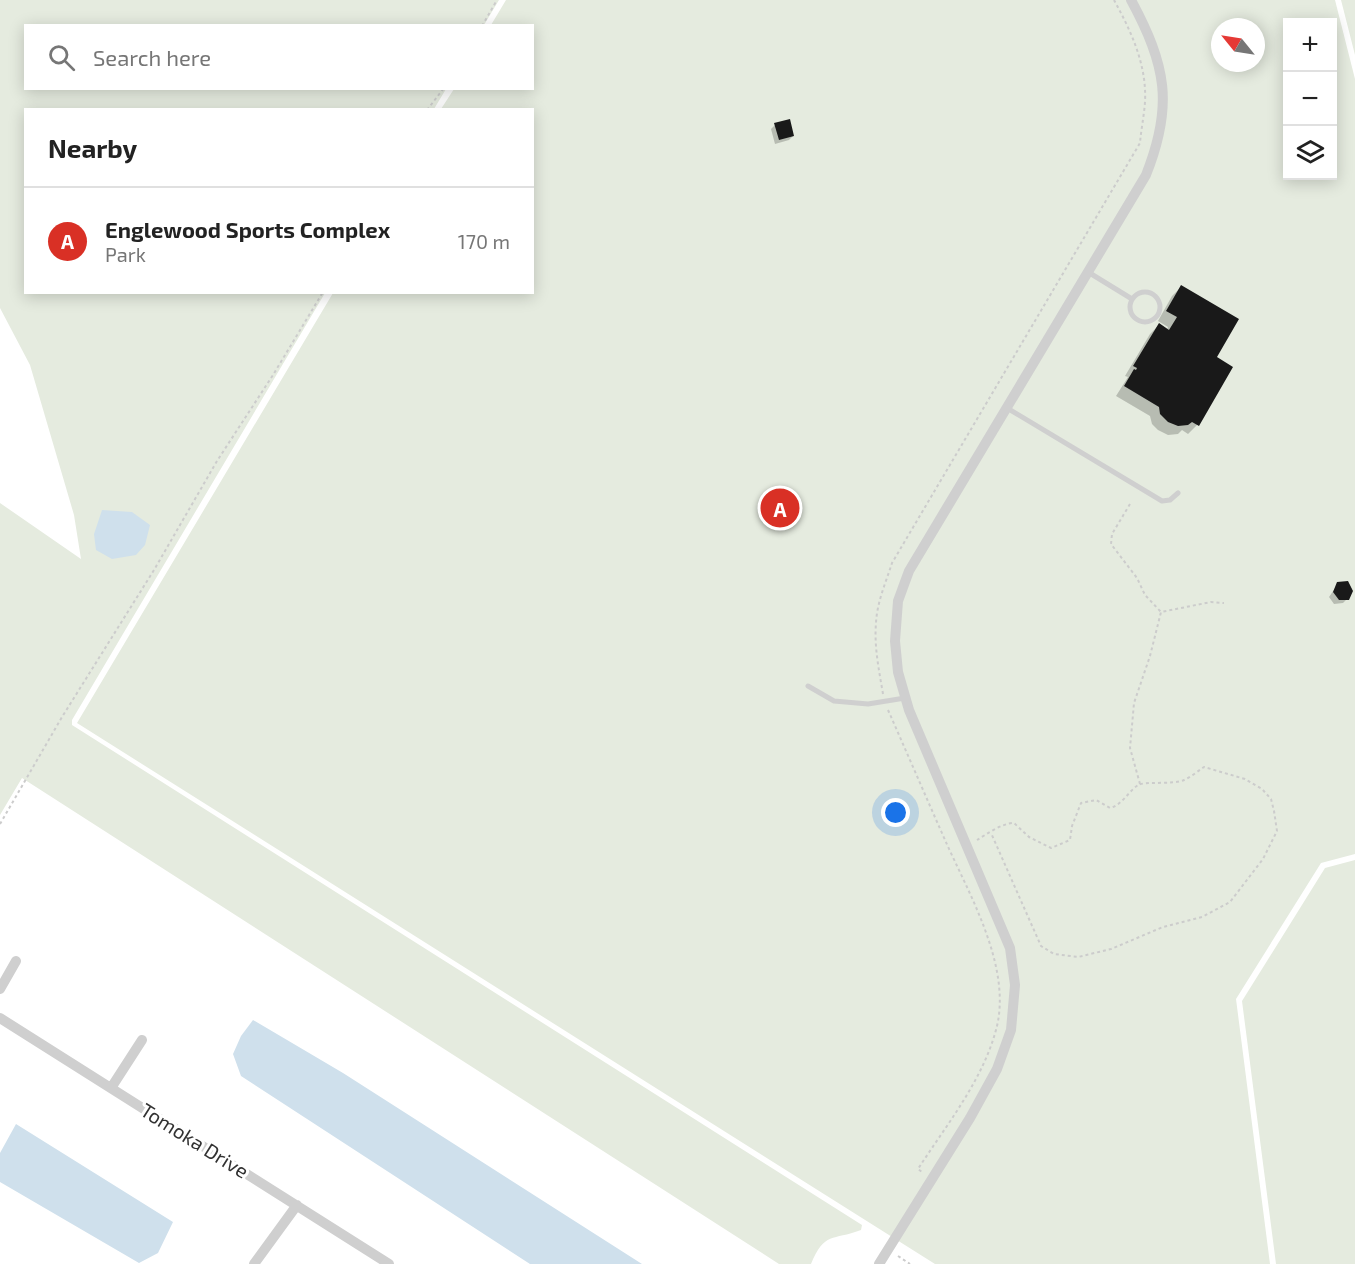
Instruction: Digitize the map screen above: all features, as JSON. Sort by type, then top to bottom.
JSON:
[{"type":"street","points":[[879,1264],[970,1118],[997,1069],[1011,1030],[1015,985],[1010,948],[905,698],[898,672],[895,641],[898,601],[909,571],[1146,175],[1158,146],[1162,110],[1162,72],[1148,32],[1131,0]]},
{"type":"street","points":[[0,989],[16,961]]},
{"type":"street","name":"Tomoka Drive","points":[[0,1018],[389,1264]]},
{"type":"street","points":[[111,1088],[142,1040]]},
{"type":"street","points":[[255,1264],[297,1205]]},
{"type":"lane","points":[[1088,272],[1132,299]]},
{"type":"lane","points":[[1138,293],[1153,293],[1160,301],[1158,316],[1150,322],[1136,319],[1131,311],[1132,299],[1138,293]]},
{"type":"lane","points":[[1006,408],[1162,501],[1170,500],[1178,493]]},
{"type":"lane","points":[[808,686],[834,701],[868,704],[905,698]]},
{"type":"path","points":[[483,24],[497,0]]},
{"type":"path","points":[[932,1178],[918,1169],[979,1075],[997,1024],[999,992],[995,959],[980,917],[884,702],[876,648],[876,621],[892,563],[1140,144],[1145,100],[1140,58],[1127,24],[1114,0]]},
{"type":"path","points":[[429,108],[442,90]]},
{"type":"path","points":[[0,824],[62,717],[154,570],[217,461],[268,384],[322,294]]},
{"type":"path","points":[[1130,504],[1112,534],[1111,544],[1137,578],[1145,595],[1161,612]]},
{"type":"path","points":[[1161,612],[1211,602],[1224,603]]},
{"type":"path","points":[[1140,784],[1130,748],[1131,724],[1134,703],[1150,656],[1161,612]]},
{"type":"path","points":[[966,846],[1009,823],[1014,823],[1029,837],[1051,848],[1070,840],[1072,826],[1081,803],[1096,800],[1110,808],[1118,806],[1126,795],[1140,784],[1162,784],[1185,780],[1204,767],[1245,779],[1262,789],[1271,799],[1277,831],[1263,859],[1230,902],[1202,916],[1163,927],[1111,949],[1078,957],[1054,954],[1041,946],[991,833]]},
{"type":"path","points":[[888,1250],[910,1264]]},
{"type":"shaded area","points":[[0,0],[499,0],[485,24],[24,24],[24,90],[445,90],[435,108],[24,108],[24,294],[324,294],[72,720],[72,725],[862,1225],[861,1230],[825,1242],[811,1264],[779,1264],[22,778],[0,815],[0,503],[81,559],[74,515],[30,365],[0,308]]},
{"type":"shaded area","points":[[506,0],[1335,0],[1355,79],[1355,854],[1321,863],[1236,999],[1270,1264],[935,1264],[77,723],[332,294],[534,294],[534,108],[442,108],[453,90],[534,90],[534,24],[492,24]]},
{"type":"shaded area","points":[[1341,0],[1355,0],[1355,55]]},
{"type":"shaded area","points":[[1355,860],[1355,1264],[1276,1264],[1242,1001],[1325,868]]},
{"type":"water","points":[[102,510],[132,512],[150,525],[145,545],[136,555],[112,559],[96,550],[94,534]]},
{"type":"water","points":[[253,1020],[343,1073],[642,1264],[530,1264],[241,1076],[233,1054],[241,1036]]},
{"type":"water","points":[[16,1124],[173,1222],[158,1253],[139,1263],[0,1182],[0,1153]]},
{"type":"building","points":[[790,119],[794,136],[779,140],[774,123]]},
{"type":"building","points":[[1181,285],[1239,319],[1217,357],[1233,367],[1199,426],[1192,422],[1178,426],[1168,422],[1160,414],[1159,407],[1124,386],[1134,369],[1136,370],[1137,368],[1133,366],[1159,323],[1169,330],[1177,317],[1166,311]]},
{"type":"building","points":[[1348,581],[1353,591],[1349,600],[1339,600],[1333,592],[1337,582]]},
{"type":"place","name":"Englewood Sports Complex","points":[[780,508]]}]
